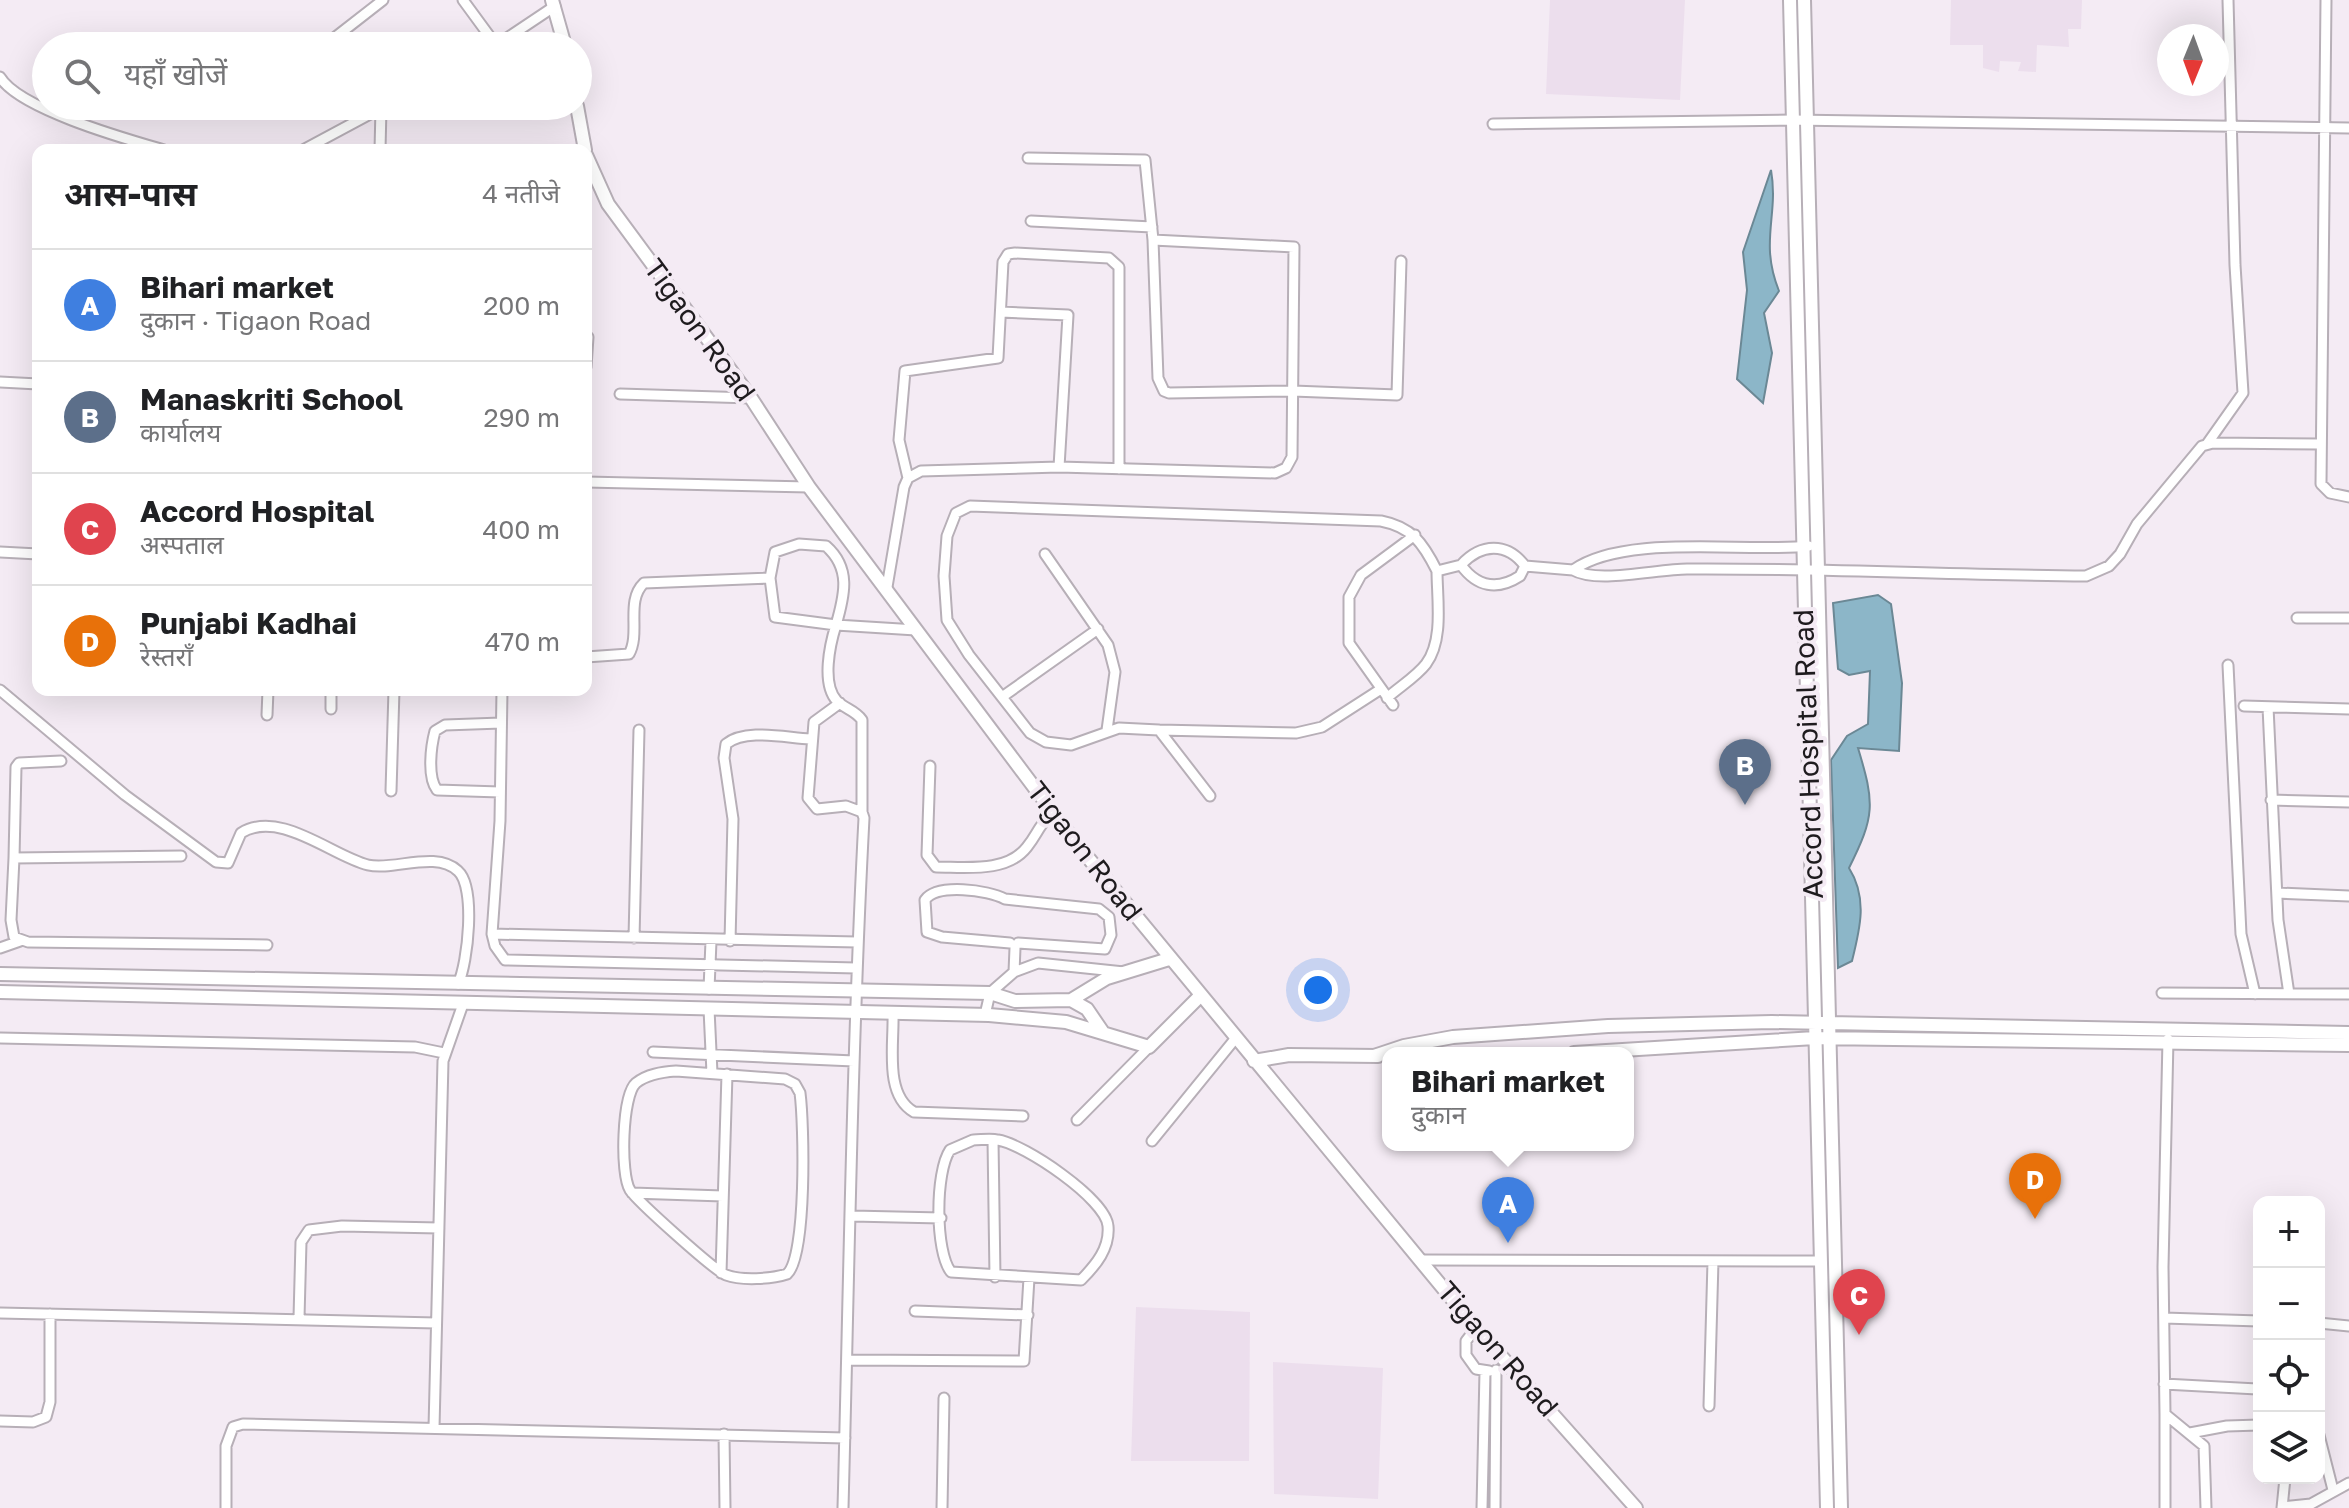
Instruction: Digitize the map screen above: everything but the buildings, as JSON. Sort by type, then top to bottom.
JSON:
[{"type":"street","points":[[342,32],[383,0]]},
{"type":"street","points":[[463,0],[485,32]]},
{"type":"street","name":"Accord Hospital Road","points":[[1790,0],[1801,547],[1827,1508]]},
{"type":"street","points":[[1804,0],[1841,1508]]},
{"type":"street","points":[[1437,571],[1461,565],[1472,553],[1486,548],[1505,549],[1516,555],[1525,566],[1573,570],[1586,578],[1660,569],[1817,567],[2086,576],[2114,560],[2137,524],[2197,451],[2207,444],[2243,393],[2230,128],[2228,0]]},
{"type":"street","points":[[2326,0],[2319,444],[2321,484],[2330,493],[2349,497]]},
{"type":"street","points":[[514,32],[553,3],[561,32]]},
{"type":"street","points":[[0,77],[16,94],[32,101]]},
{"type":"street","points":[[77,120],[145,144]]},
{"type":"street","points":[[314,144],[359,120]]},
{"type":"street","points":[[380,144],[382,120]]},
{"type":"street","name":"Tigaon Road","points":[[580,120],[584,144]]},
{"type":"street","points":[[1493,124],[1792,120],[2349,128]]},
{"type":"street","points":[[1028,158],[1145,160],[1153,240],[1158,378],[1164,391],[1397,395],[1401,261]]},
{"type":"street","name":"Tigaon Road","points":[[592,166],[608,204],[751,398],[809,487],[1054,813],[1169,959],[1422,1260],[1501,1365],[1636,1508]]},
{"type":"street","points":[[1031,221],[1152,227]]},
{"type":"street","points":[[908,478],[921,471],[1059,467],[1275,473],[1286,468],[1292,457],[1294,247],[1153,240]]},
{"type":"street","points":[[887,587],[908,478],[899,440],[905,371],[995,360],[1000,352],[1003,262],[1008,254],[1115,260],[1122,278],[1119,469]]},
{"type":"street","points":[[1001,312],[1068,315],[1059,467]]},
{"type":"street","points":[[0,382],[32,384]]},
{"type":"street","points":[[620,394],[751,398]]},
{"type":"street","points":[[2207,444],[2319,444]]},
{"type":"street","points":[[592,482],[809,487]]},
{"type":"street","points":[[963,508],[1381,521],[1401,525],[1415,535],[1437,571],[1438,616],[1433,648],[1426,664],[1387,697],[1322,727],[1296,733],[1159,730],[1138,726],[1107,730],[1071,745],[1046,742],[1030,733],[969,655],[947,620],[944,576],[947,536],[951,522],[963,508]]},
{"type":"street","points":[[1387,697],[1347,635],[1350,591],[1361,575],[1415,535]]},
{"type":"street","points":[[843,1508],[862,720],[858,713],[840,703],[830,688],[831,644],[836,625],[845,574],[837,556],[826,546],[814,543],[784,547],[775,552],[770,578],[775,617],[836,625],[916,630]]},
{"type":"street","points":[[1573,570],[1589,559],[1644,549],[1816,545]]},
{"type":"street","points":[[0,552],[32,554]]},
{"type":"street","points":[[1045,554],[1108,645],[1115,672],[1107,730]]},
{"type":"street","points":[[1461,565],[1471,579],[1495,586],[1520,576],[1525,566]]},
{"type":"street","points":[[592,657],[629,654],[635,628],[635,597],[644,583],[770,578]]},
{"type":"street","points":[[2297,618],[2349,618]]},
{"type":"street","points":[[1002,697],[1098,629]]},
{"type":"street","points":[[2228,665],[2241,934],[2255,994]]},
{"type":"street","points":[[0,690],[125,795],[216,862],[228,863],[241,833],[262,826],[324,843],[371,866],[436,863],[456,869],[465,879],[468,936],[467,961],[458,984]]},
{"type":"street","points":[[267,715],[268,696]]},
{"type":"street","points":[[331,696],[331,709]]},
{"type":"street","points":[[391,791],[394,696]]},
{"type":"street","points":[[502,696],[492,934],[499,955],[513,961],[856,968]]},
{"type":"street","points":[[840,703],[818,715],[810,739],[809,803],[817,809],[846,806],[862,812]]},
{"type":"street","points":[[2244,706],[2349,709]]},
{"type":"street","points":[[2268,707],[2277,893],[2289,994]]},
{"type":"street","points":[[500,792],[437,790],[432,779],[435,731],[445,725],[501,723]]},
{"type":"street","points":[[634,938],[639,730]]},
{"type":"street","points":[[1159,730],[1210,796]]},
{"type":"street","points":[[730,941],[733,819],[724,758],[726,744],[732,739],[752,736],[810,739]]},
{"type":"street","points":[[20,941],[11,931],[16,767],[40,760],[61,761]]},
{"type":"street","points":[[930,766],[927,855],[936,867],[983,866],[1013,859],[1030,843],[1039,824],[1054,813]]},
{"type":"street","points":[[2271,800],[2349,802]]},
{"type":"street","points":[[14,858],[181,856]]},
{"type":"street","points":[[936,891],[993,893],[1005,899],[1099,909],[1109,917],[1111,935],[1105,949],[1014,945],[942,937],[927,932],[925,900],[936,891]]},
{"type":"street","points":[[2277,893],[2349,896]]},
{"type":"street","points":[[492,934],[857,942]]},
{"type":"street","points":[[0,948],[20,941],[267,945]]},
{"type":"street","points":[[709,989],[711,941]]},
{"type":"street","points":[[1014,945],[1014,972]]},
{"type":"street","points":[[1071,1000],[1107,978],[1169,959]]},
{"type":"street","points":[[985,1015],[990,993],[1014,972],[1038,963],[1124,972]]},
{"type":"street","points":[[0,974],[990,993],[1015,1001],[1071,1000],[1087,1009],[1102,1031]]},
{"type":"street","points":[[0,992],[985,1015],[1066,1022],[1149,1047]]},
{"type":"street","points":[[2162,993],[2349,994]]},
{"type":"street","points":[[1077,1120],[1200,996]]},
{"type":"street","points":[[434,1428],[444,1053],[457,1029],[463,1004]]},
{"type":"street","points":[[709,1009],[712,1073]]},
{"type":"street","points":[[893,1015],[894,1080],[898,1098],[905,1107],[914,1112],[1023,1116]]},
{"type":"street","points":[[1401,1047],[1453,1037],[1608,1026],[1816,1022],[2349,1033]]},
{"type":"street","points":[[2165,1508],[2164,1318],[2169,1028]]},
{"type":"street","points":[[0,1038],[415,1047],[444,1053]]},
{"type":"street","points":[[1634,1049],[1815,1038],[2349,1045]]},
{"type":"street","points":[[1152,1141],[1235,1039]]},
{"type":"street","points":[[653,1052],[854,1061]]},
{"type":"street","points":[[1374,1056],[1382,1053]]},
{"type":"street","points":[[1254,1061],[1289,1055],[1382,1057]]},
{"type":"street","points":[[660,1072],[712,1073],[785,1079],[795,1084],[802,1105],[802,1180],[797,1258],[792,1270],[769,1277],[733,1277],[721,1273],[632,1193],[626,1181],[627,1106],[635,1084],[660,1072]]},
{"type":"street","points":[[721,1273],[727,1074]]},
{"type":"street","points":[[973,1140],[993,1140],[1019,1147],[1049,1166],[1098,1206],[1105,1213],[1108,1226],[1106,1247],[1081,1280],[951,1272],[941,1255],[941,1218],[944,1159],[957,1146],[973,1140]]},
{"type":"street","points":[[993,1140],[995,1277]]},
{"type":"street","points":[[632,1193],[723,1196]]},
{"type":"street","points":[[852,1216],[941,1218]]},
{"type":"street","points":[[299,1318],[301,1242],[309,1230],[342,1226],[439,1228]]},
{"type":"street","points":[[1422,1260],[1820,1261]]},
{"type":"street","points":[[1709,1406],[1713,1261]]},
{"type":"street","points":[[848,1360],[1024,1361],[1029,1278]]},
{"type":"street","points":[[915,1311],[1028,1315]]},
{"type":"street","points":[[0,1313],[436,1323]]},
{"type":"street","points":[[0,1421],[33,1422],[46,1417],[50,1402],[50,1314]]},
{"type":"street","points":[[2164,1318],[2253,1321]]},
{"type":"street","points":[[2325,1324],[2349,1326]]},
{"type":"street","points":[[1476,1328],[1466,1341],[1466,1355],[1476,1369],[1485,1371],[1501,1365],[1495,1508]]},
{"type":"street","points":[[1482,1508],[1485,1371]]},
{"type":"street","points":[[2164,1384],[2253,1389]]},
{"type":"street","points":[[942,1508],[944,1398]]},
{"type":"street","points":[[2165,1414],[2204,1446],[2206,1508]]},
{"type":"street","points":[[226,1508],[226,1446],[233,1427],[254,1423],[845,1438]]},
{"type":"street","points":[[2190,1433],[2253,1425]]},
{"type":"street","points":[[724,1434],[725,1508]]},
{"type":"street","points":[[2325,1459],[2333,1490]]},
{"type":"street","points":[[2284,1484],[2282,1508],[2312,1506],[2333,1490],[2349,1483]]},
{"type":"shaded area","points":[[1550,0],[1685,0],[1680,100],[1546,94]]},
{"type":"shaded area","points":[[1951,0],[2082,0],[2081,29],[2068,29],[2069,47],[2037,45],[2036,72],[2018,71],[2021,62],[2000,61],[1999,72],[1983,68],[1983,45],[1950,45]]},
{"type":"shaded area","points":[[1136,1307],[1250,1312],[1249,1461],[1131,1461]]},
{"type":"shaded area","points":[[1273,1362],[1383,1368],[1378,1499],[1274,1494]]},
{"type":"water","points":[[1771,170],[1770,257],[1779,291],[1764,313],[1772,353],[1763,403],[1737,379],[1747,290],[1743,252]]},
{"type":"water","points":[[1878,595],[1891,604],[1902,683],[1899,751],[1858,748],[1870,810],[1864,835],[1849,868],[1859,891],[1860,925],[1852,961],[1838,968],[1831,760],[1847,736],[1868,724],[1870,671],[1849,675],[1838,669],[1833,603]]},
{"type":"place","name":"Manaskriti School","points":[[1745,805]]},
{"type":"place","name":"Punjabi Kadhai","points":[[2035,1219]]},
{"type":"place","name":"Bihari market","points":[[1508,1243]]},
{"type":"place","name":"Accord Hospital","points":[[1859,1335]]}]
